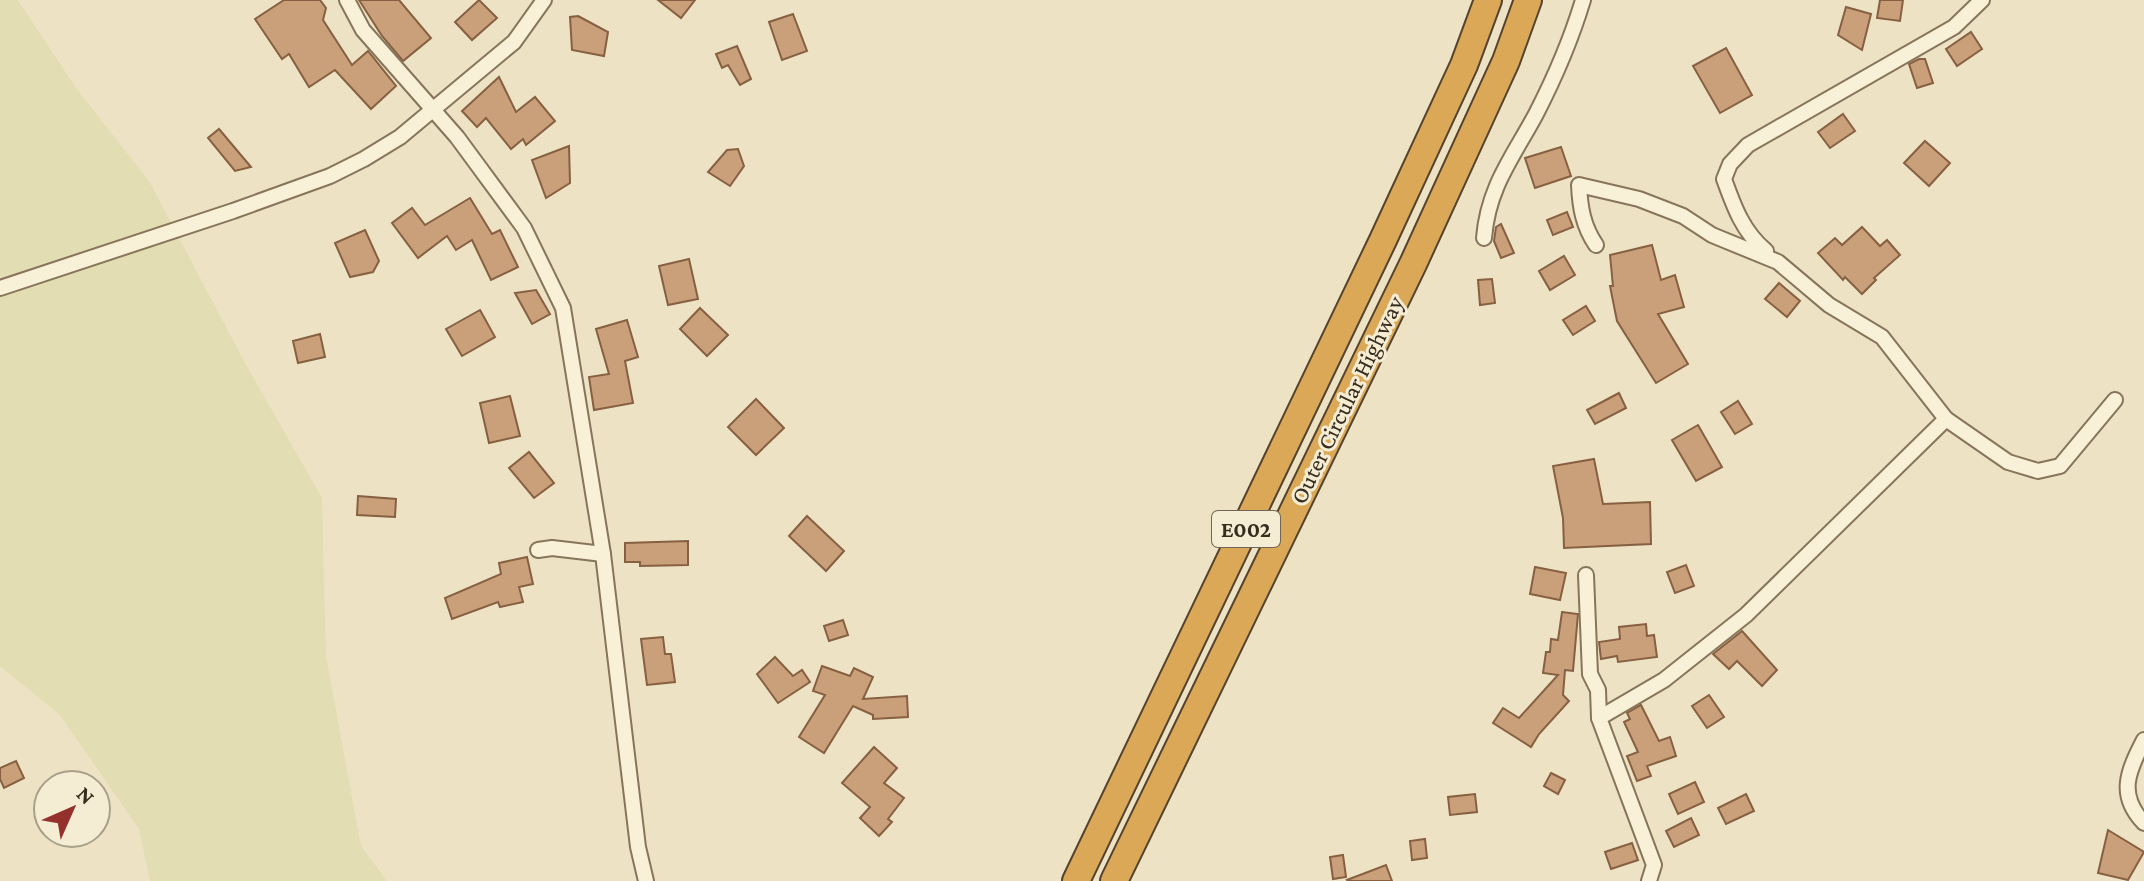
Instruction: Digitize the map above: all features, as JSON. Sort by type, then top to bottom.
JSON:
[{"type":"highway","name":"Outer Circular Highway","points":[[1076,881],[1413,175],[1464,65],[1488,0]]},
{"type":"highway","name":"Outer Circular Highway","points":[[1114,881],[1446,191],[1506,61],[1528,0]]},
{"type":"street","points":[[347,0],[363,30],[457,137],[524,228],[563,308],[603,554],[638,847],[646,881]]},
{"type":"street","points":[[0,288],[233,211],[330,176],[364,159],[400,137],[514,42],[544,0]]},
{"type":"street","points":[[1484,238],[1485,217],[1492,192],[1555,77],[1583,0]]},
{"type":"street","points":[[1982,0],[1954,27],[1748,145],[1730,164],[1724,179],[1735,211],[1752,239],[1829,305],[1882,337],[1946,419],[2008,462],[2038,471],[2060,466],[2115,400]]},
{"type":"street","points":[[1596,245],[1587,233],[1580,208],[1579,185],[1639,199],[1668,210],[1712,235],[1778,262]]},
{"type":"street","points":[[1599,718],[1664,680],[1746,615],[1946,419]]},
{"type":"street","points":[[538,550],[552,548],[603,554]]},
{"type":"street","points":[[1586,575],[1590,674],[1598,690],[1599,718],[1654,865],[1649,881]]},
{"type":"street","points":[[2144,740],[2131,766],[2126,785],[2133,812],[2144,823]]},
{"type":"shaded area","points":[[0,0],[18,0],[76,88],[149,181],[245,363],[322,498],[326,656],[361,846],[387,881],[150,881],[139,829],[112,790],[112,769],[97,769],[60,715],[0,666]]},
{"type":"building","points":[[284,0],[320,0],[326,8],[323,20],[352,65],[368,51],[396,86],[371,109],[335,70],[309,87],[289,54],[282,59],[255,19]]},
{"type":"building","points":[[359,0],[399,0],[431,38],[403,61],[382,36]]},
{"type":"building","points":[[479,0],[497,18],[472,40],[455,22]]},
{"type":"building","points":[[658,0],[695,0],[681,18]]},
{"type":"building","points":[[1880,0],[1903,0],[1900,21],[1877,18]]},
{"type":"building","points":[[1846,7],[1871,14],[1862,50],[1838,35]]},
{"type":"building","points":[[793,14],[807,51],[782,60],[769,22]]},
{"type":"building","points":[[578,16],[608,32],[604,56],[572,50],[570,17]]},
{"type":"building","points":[[1971,32],[1982,49],[1957,66],[1946,49]]},
{"type":"building","points":[[737,46],[751,79],[740,85],[728,65],[722,68],[716,54]]},
{"type":"building","points":[[1726,48],[1752,95],[1720,113],[1693,66]]},
{"type":"building","points":[[1925,59],[1933,83],[1917,88],[1909,64]]},
{"type":"building","points":[[499,77],[516,112],[535,97],[555,121],[526,145],[523,139],[511,149],[486,118],[477,127],[462,111]]},
{"type":"building","points":[[1843,114],[1855,131],[1830,148],[1818,132]]},
{"type":"building","points":[[219,129],[251,167],[235,171],[208,138]]},
{"type":"building","points":[[1925,141],[1950,163],[1929,186],[1904,163]]},
{"type":"building","points":[[569,146],[570,183],[546,198],[532,160]]},
{"type":"building","points":[[1561,147],[1571,176],[1535,188],[1525,158]]},
{"type":"building","points":[[738,149],[744,166],[730,186],[708,172],[727,150]]},
{"type":"building","points":[[470,198],[492,234],[500,230],[518,267],[491,280],[472,240],[456,250],[447,236],[418,258],[392,223],[412,208],[425,225]]},
{"type":"building","points":[[1567,212],[1573,227],[1553,235],[1547,220]]},
{"type":"building","points":[[1501,224],[1514,253],[1501,258],[1494,241],[1496,227]]},
{"type":"building","points":[[1862,227],[1880,246],[1887,240],[1900,255],[1874,278],[1876,280],[1862,294],[1845,277],[1843,280],[1818,253],[1835,238],[1842,245]]},
{"type":"building","points":[[365,230],[379,261],[373,272],[350,277],[335,243]]},
{"type":"building","points":[[1652,245],[1661,280],[1675,275],[1684,307],[1658,314],[1688,364],[1656,383],[1617,321],[1610,286],[1613,286],[1610,255]]},
{"type":"building","points":[[1564,256],[1575,275],[1550,290],[1539,271]]},
{"type":"building","points":[[689,259],[698,299],[668,305],[659,266]]},
{"type":"building","points":[[1492,279],[1495,303],[1480,305],[1478,280]]},
{"type":"building","points":[[1779,283],[1800,301],[1787,317],[1765,299]]},
{"type":"building","points":[[536,290],[550,314],[532,324],[515,293]]},
{"type":"building","points":[[1586,306],[1595,321],[1573,335],[1563,320]]},
{"type":"building","points":[[700,308],[728,335],[707,356],[680,329]]},
{"type":"building","points":[[480,310],[495,337],[462,356],[446,329]]},
{"type":"building","points":[[627,320],[638,357],[625,361],[633,403],[594,410],[589,377],[609,374],[596,329]]},
{"type":"building","points":[[320,334],[325,357],[298,363],[293,341]]},
{"type":"building","points":[[1619,393],[1626,408],[1595,424],[1587,410]]},
{"type":"building","points":[[510,396],[520,436],[489,443],[480,403]]},
{"type":"building","points":[[756,399],[784,428],[756,455],[728,427]]},
{"type":"building","points":[[1738,401],[1752,424],[1735,434],[1721,412]]},
{"type":"building","points":[[1698,425],[1722,467],[1696,481],[1672,440]]},
{"type":"building","points":[[529,452],[554,483],[534,498],[509,468]]},
{"type":"building","points":[[1594,459],[1603,504],[1650,502],[1651,544],[1564,548],[1563,518],[1553,466]]},
{"type":"building","points":[[358,496],[396,499],[395,517],[357,515]]},
{"type":"building","points":[[807,516],[844,551],[826,571],[789,536]]},
{"type":"building","points":[[688,541],[688,565],[640,566],[640,562],[625,562],[625,543]]},
{"type":"building","points":[[527,557],[533,584],[519,587],[523,602],[500,607],[498,602],[452,619],[445,598],[501,574],[499,563]]},
{"type":"building","points":[[1686,565],[1694,586],[1675,593],[1667,572]]},
{"type":"building","points":[[1535,567],[1566,573],[1560,600],[1530,594]]},
{"type":"building","points":[[1562,612],[1578,614],[1573,671],[1565,670],[1563,695],[1569,701],[1531,747],[1493,723],[1503,708],[1519,718],[1558,675],[1543,673],[1551,639],[1558,640]]},
{"type":"building","points":[[843,620],[848,635],[829,641],[824,626]]},
{"type":"building","points":[[1646,624],[1647,636],[1654,635],[1657,657],[1618,662],[1617,656],[1601,659],[1599,642],[1620,639],[1619,627]]},
{"type":"building","points":[[1742,631],[1777,670],[1762,686],[1737,661],[1729,669],[1713,654]]},
{"type":"building","points":[[663,637],[665,654],[671,654],[675,682],[647,685],[641,639]]},
{"type":"building","points":[[775,657],[793,676],[802,670],[810,682],[778,703],[757,674]]},
{"type":"building","points":[[822,666],[850,676],[854,668],[873,677],[863,699],[907,696],[908,717],[873,719],[873,715],[853,706],[824,753],[799,737],[825,695],[813,691]]},
{"type":"building","points":[[1709,695],[1724,717],[1707,728],[1692,706]]},
{"type":"building","points":[[1641,705],[1659,741],[1670,737],[1676,756],[1647,766],[1651,776],[1637,781],[1627,756],[1638,752],[1624,722],[1630,719],[1627,713]]},
{"type":"building","points":[[874,747],[897,768],[884,783],[904,798],[888,819],[892,822],[879,836],[860,818],[870,807],[842,783]]},
{"type":"building","points":[[16,761],[24,778],[4,788],[0,768]]},
{"type":"building","points":[[1551,773],[1565,780],[1558,794],[1544,786]]},
{"type":"building","points":[[1695,782],[1704,802],[1678,814],[1669,794]]},
{"type":"building","points":[[1475,794],[1477,812],[1450,815],[1448,797]]},
{"type":"building","points":[[1746,794],[1754,811],[1726,824],[1718,808]]},
{"type":"building","points":[[1691,818],[1699,835],[1674,847],[1666,831]]},
{"type":"building","points":[[2108,830],[2144,852],[2128,880],[2098,873]]},
{"type":"building","points":[[1425,839],[1427,858],[1412,860],[1410,841]]},
{"type":"building","points":[[1632,843],[1638,860],[1611,869],[1605,852]]},
{"type":"building","points":[[1343,855],[1346,877],[1333,879],[1330,857]]},
{"type":"building","points":[[1386,865],[1392,881],[1347,880]]}]
